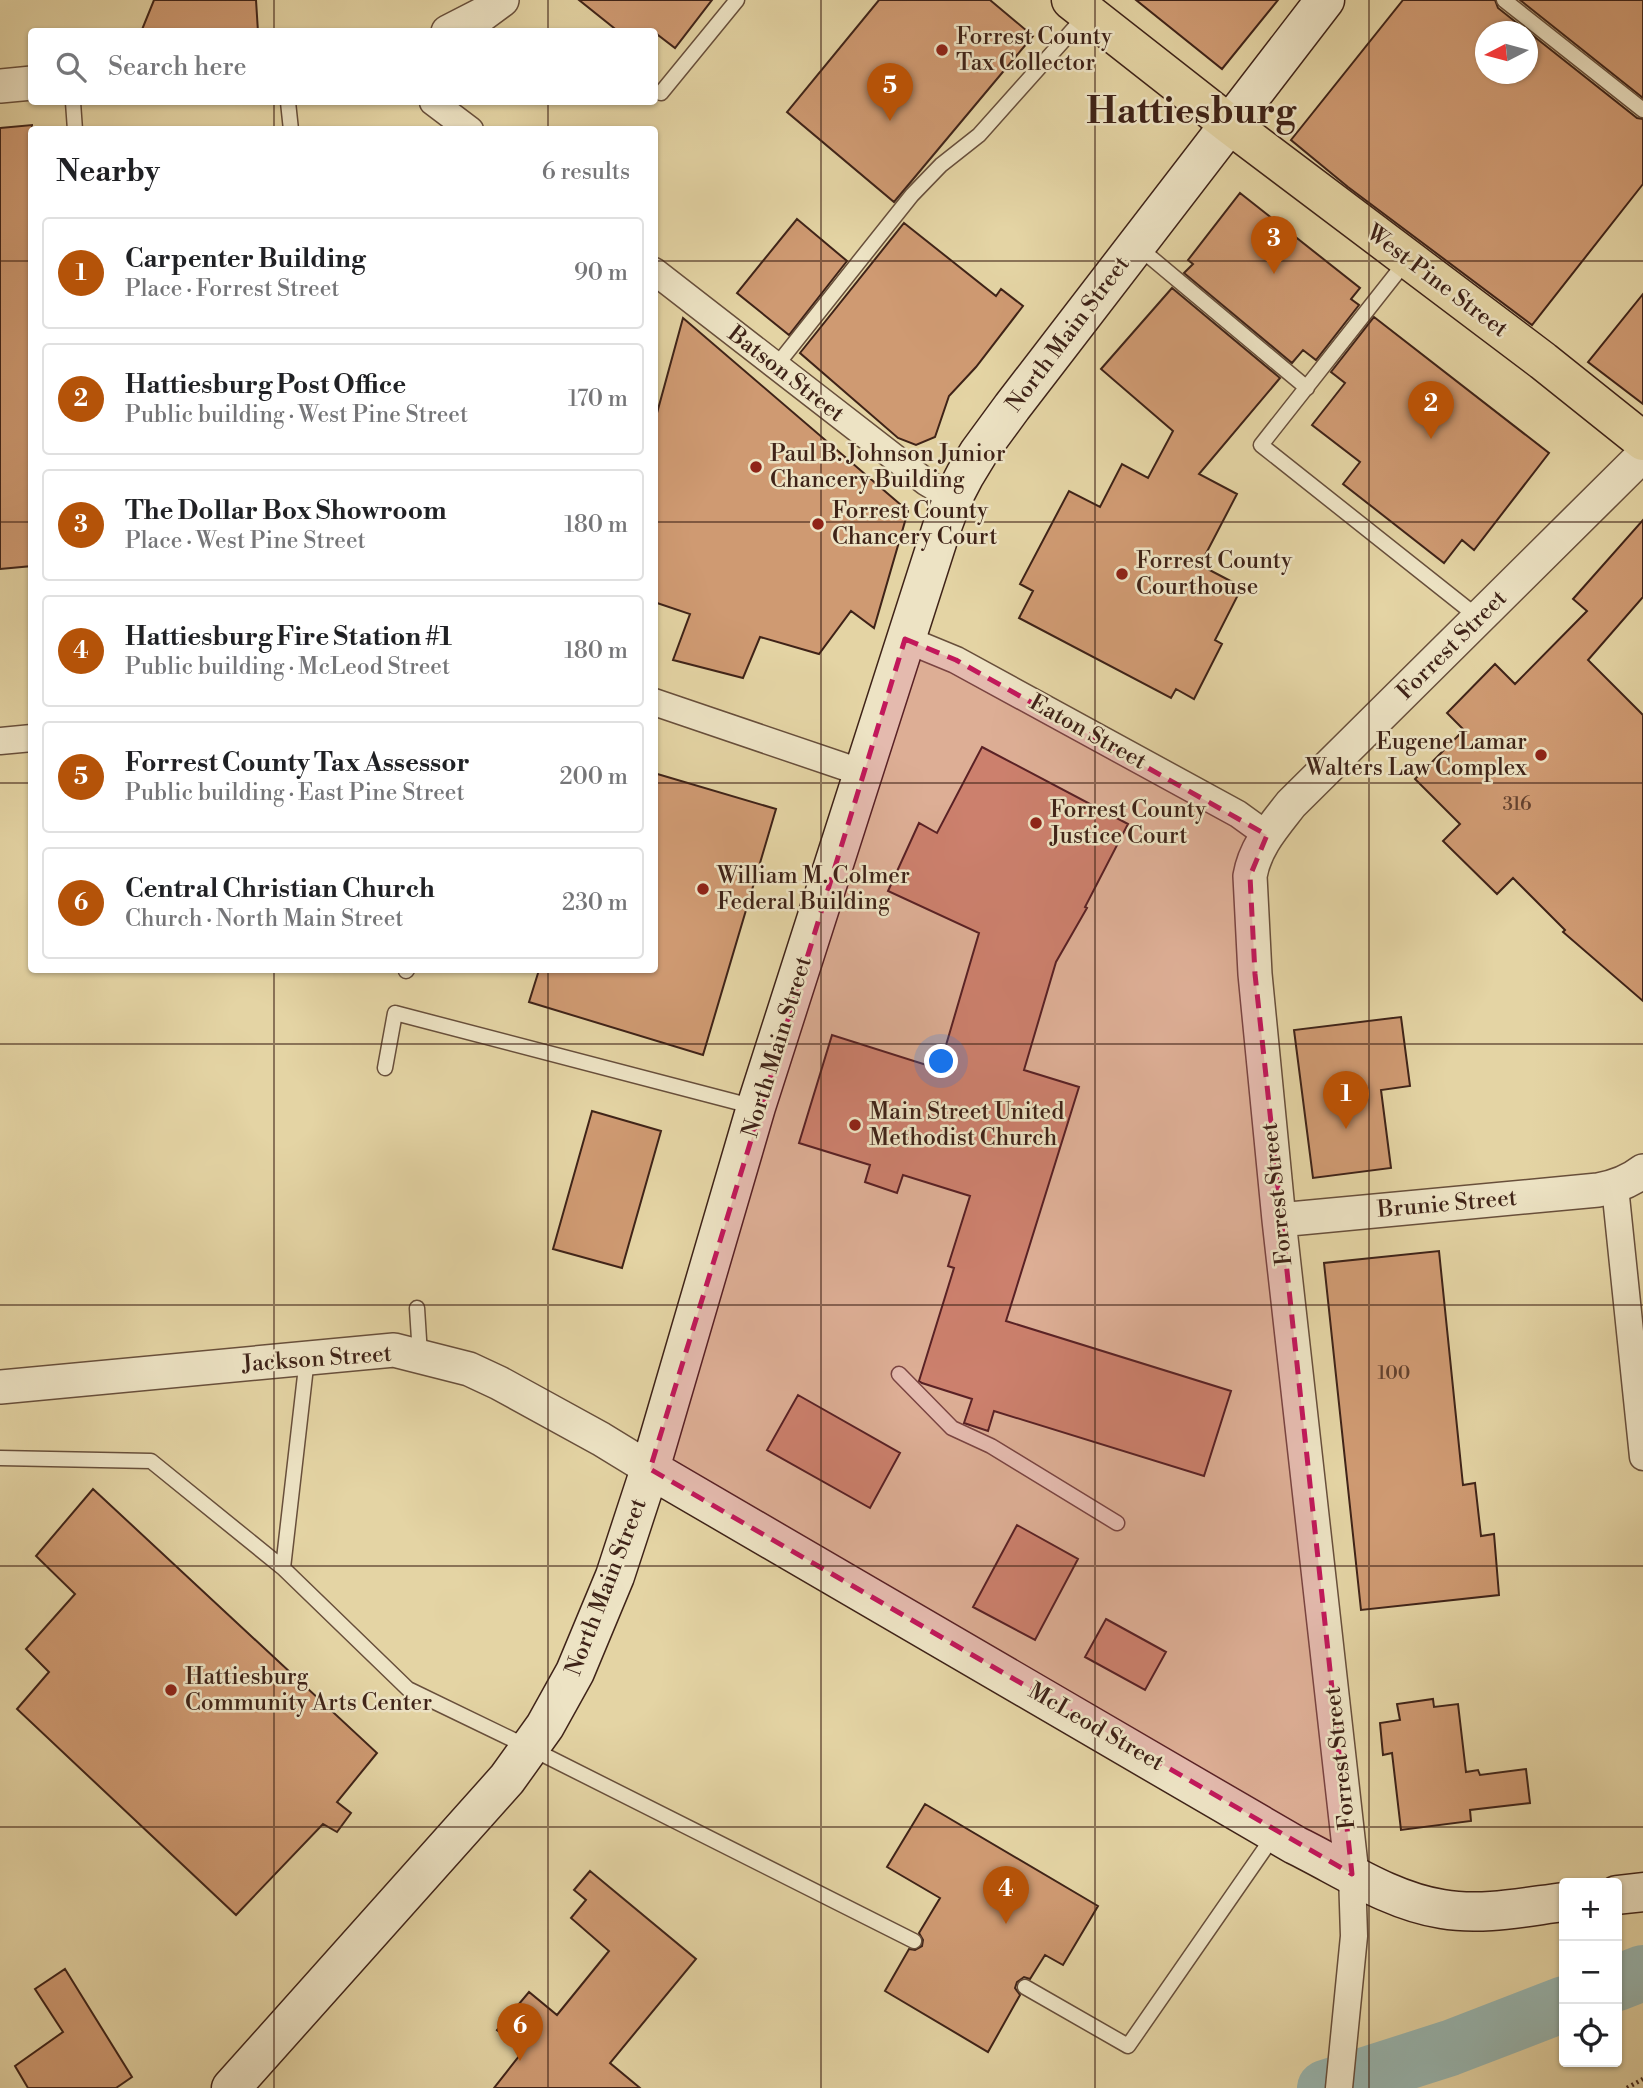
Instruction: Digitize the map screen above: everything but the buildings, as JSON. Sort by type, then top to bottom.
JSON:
[{"type":"main road","name":"North Main Street","points":[[231,2088],[507,1779],[545,1726],[575,1672],[615,1576],[650,1469],[757,1107],[905,639],[953,498],[987,441],[1325,0]]},
{"type":"main road","name":"West Pine Street","points":[[1080,6],[1229,124],[1543,361],[1643,441]]},
{"type":"main road","name":"McLeod Street","points":[[650,1469],[1275,1833],[1383,1889],[1416,1903],[1469,1912],[1559,1903]]},
{"type":"main road","points":[[1622,1894],[1643,1892]]},
{"type":"street","points":[[456,28],[484,14],[502,0]]},
{"type":"street","points":[[0,86],[28,83]]},
{"type":"street","points":[[437,105],[465,126]]},
{"type":"street","name":"Batson Street","points":[[658,281],[776,366],[926,482],[953,498]]},
{"type":"street","name":"Forrest Street","points":[[1339,2088],[1354,1936],[1352,1874],[1279,1220],[1255,974],[1250,876],[1256,854],[1267,835],[1305,791],[1643,455]]},
{"type":"street","name":"Eaton Street","points":[[905,639],[956,660],[1238,814],[1267,835]]},
{"type":"street","points":[[658,703],[863,773]]},
{"type":"street","points":[[0,741],[28,738]]},
{"type":"street","points":[[1643,1171],[1632,1180],[1615,1187],[1643,1457]]},
{"type":"street","name":"Brunie Street","points":[[1279,1220],[1615,1187]]},
{"type":"street","name":"Jackson Street","points":[[0,1387],[394,1350],[469,1369],[601,1439],[650,1469]]},
{"type":"lane","points":[[662,93],[737,0]]},
{"type":"lane","points":[[1504,0],[1643,110]]},
{"type":"lane","points":[[776,366],[912,195],[987,127],[1080,6]]},
{"type":"lane","points":[[73,105],[75,126]]},
{"type":"lane","points":[[288,105],[291,126]]},
{"type":"lane","points":[[1136,245],[1307,388]]},
{"type":"lane","points":[[1408,259],[1261,445],[1479,618]]},
{"type":"lane","points":[[385,1068],[395,1013],[757,1107]]},
{"type":"lane","points":[[417,1308],[420,1356]]},
{"type":"lane","points":[[283,1568],[307,1358]]},
{"type":"lane","points":[[899,1374],[953,1428],[991,1446],[1117,1523]]},
{"type":"lane","points":[[0,1458],[151,1461],[283,1568],[408,1689],[915,1941]]},
{"type":"lane","points":[[1025,1987],[1128,2046],[1275,1833]]},
{"type":"path","points":[[1627,2088],[1643,2079]]},
{"type":"highlighted area","points":[[905,639],[956,660],[1267,835],[1250,876],[1255,974],[1352,1874],[650,1469]]},
{"type":"waterway","points":[[1622,1981],[1643,1973]]},
{"type":"waterway","points":[[1325,2088],[1450,2048],[1559,2006]]},
{"type":"place","name":"Forrest County Tax Collector","points":[[942,50]]},
{"type":"place","name":"Forrest County Tax Assessor","points":[[890,121]]},
{"type":"place","name":"The Dollar Box Showroom","points":[[1274,274]]},
{"type":"place","name":"Hattiesburg Post Office","points":[[1431,439]]},
{"type":"place","name":"Paul B. Johnson Junior Chancery Building","points":[[756,467]]},
{"type":"place","name":"Forrest County Chancery Court","points":[[818,524]]},
{"type":"place","name":"Forrest County Courthouse","points":[[1122,574]]},
{"type":"place","name":"Eugene Lamar Walters Law Complex","points":[[1541,755]]},
{"type":"place","name":"Forrest County Justice Court","points":[[1036,823]]},
{"type":"place","name":"William M. Colmer Federal Building","points":[[703,889]]},
{"type":"place","name":"Main Street United Methodist Church","points":[[855,1125]]},
{"type":"place","name":"Carpenter Building","points":[[1346,1129]]},
{"type":"place","name":"Hattiesburg Community Arts Center","points":[[171,1690]]},
{"type":"place","name":"Hattiesburg Fire Station #1","points":[[1006,1924]]},
{"type":"place","name":"Central Christian Church","points":[[520,2061]]},
{"type":"district","name":"Hattiesburg","points":[[1191,112]]}]
